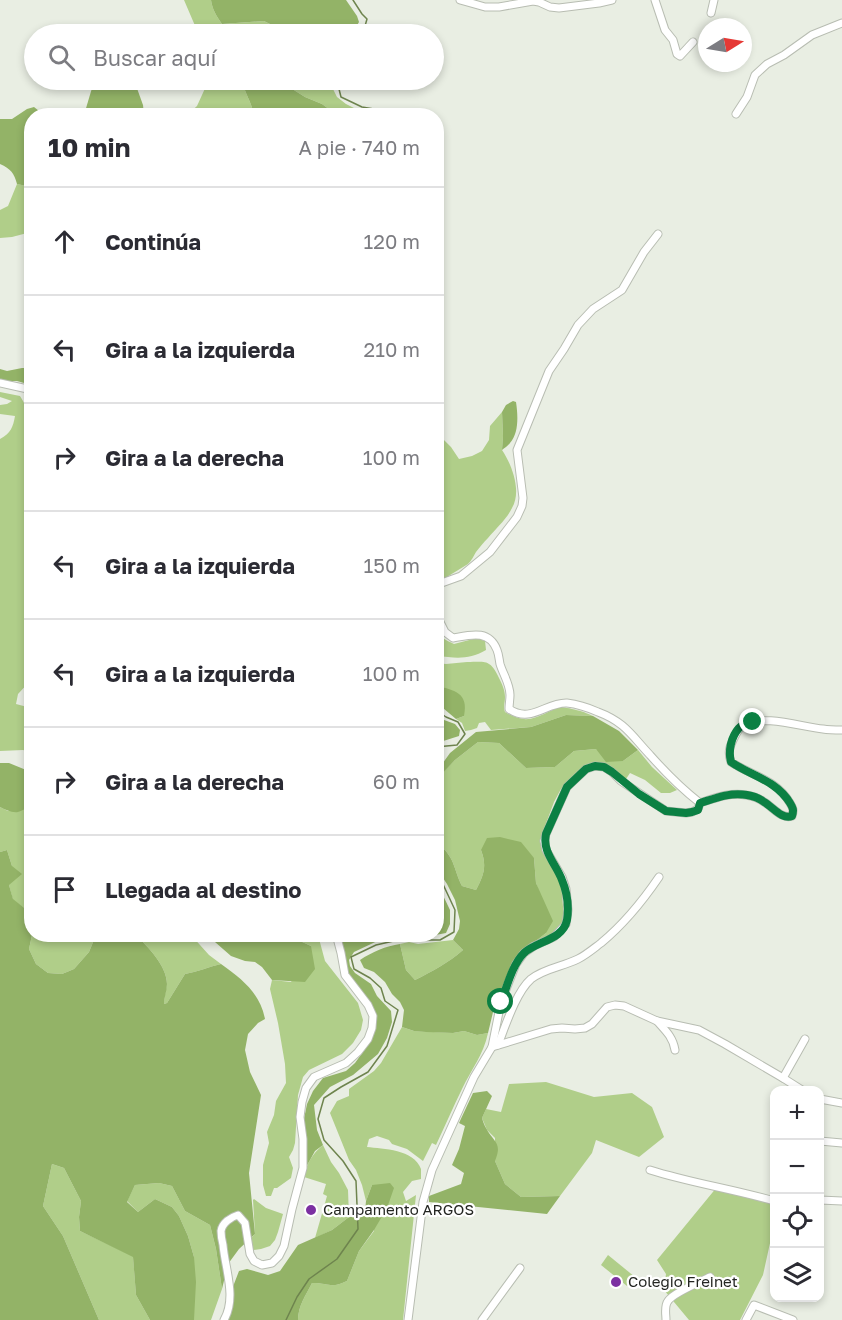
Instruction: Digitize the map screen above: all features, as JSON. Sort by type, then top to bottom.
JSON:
[{"type":"street","points":[[460,0],[485,7],[533,1],[559,8],[612,0]]},
{"type":"street","points":[[655,0],[665,30],[673,40],[677,54],[680,56],[683,54],[693,42]]},
{"type":"street","points":[[711,13],[714,0]]},
{"type":"street","points":[[736,114],[747,97],[755,75],[767,64],[784,56],[812,34],[842,23]]},
{"type":"street","points":[[444,582],[461,576],[490,552],[517,517],[523,498],[517,450],[549,371],[578,325],[593,309],[622,290],[644,252],[658,234]]},
{"type":"street","points":[[0,383],[24,388]]},
{"type":"street","points":[[444,630],[453,638],[479,634],[496,647],[510,695],[510,709],[514,712],[534,714],[566,703],[598,711],[618,720],[680,788],[700,803]]},
{"type":"street","points":[[700,803],[733,793],[746,795],[765,802],[789,818],[794,812],[792,806],[774,784],[731,762],[730,748],[739,728],[744,724],[763,721],[842,730]]},
{"type":"street","points":[[495,1046],[501,1002],[516,964],[524,953],[554,937],[566,924],[568,910],[566,889],[544,842],[567,787],[586,769],[595,766],[604,767],[666,811],[692,812],[698,810],[700,803]]},
{"type":"street","points":[[408,1320],[423,1202],[432,1170],[474,1077],[495,1046],[517,999],[530,980],[543,971],[576,960],[612,933],[643,902],[659,877]]},
{"type":"street","points":[[224,1320],[230,1304],[221,1230],[225,1223],[238,1215],[245,1223],[250,1254],[254,1261],[262,1264],[272,1263],[279,1256],[284,1246],[303,1168],[300,1117],[306,1088],[314,1077],[346,1063],[358,1052],[372,1028],[373,1016],[368,1005],[345,975],[339,942]]},
{"type":"street","points":[[495,1046],[551,1029],[585,1028],[592,1024],[607,1007],[624,1006],[657,1021],[699,1030],[796,1086]]},
{"type":"street","points":[[657,1021],[671,1037],[675,1050]]},
{"type":"street","points":[[783,1077],[805,1039]]},
{"type":"street","points":[[824,1100],[842,1103]]},
{"type":"street","points":[[824,1141],[842,1143]]},
{"type":"street","points":[[650,1170],[770,1200]]},
{"type":"street","points":[[824,1200],[842,1202]]},
{"type":"street","points":[[482,1320],[520,1268]]},
{"type":"street","points":[[666,1320],[668,1300],[676,1293],[710,1277]]},
{"type":"street","points":[[746,1320],[754,1305],[793,1320]]},
{"type":"green space","points":[[184,0],[211,0],[222,24],[194,24]]},
{"type":"green space","points":[[211,0],[346,0],[359,22],[358,24],[270,24],[264,21],[222,24]]},
{"type":"green space","points":[[264,21],[270,24],[222,24]]},
{"type":"green space","points":[[91,90],[138,90],[143,108],[86,108]]},
{"type":"green space","points":[[204,90],[244,90],[252,108],[195,108]]},
{"type":"green space","points":[[244,90],[294,90],[327,108],[252,108]]},
{"type":"green space","points":[[294,90],[334,90],[337,97],[354,108],[327,108]]},
{"type":"green space","points":[[24,111],[24,186],[17,184],[12,172],[0,164],[0,119],[12,119]]},
{"type":"green space","points":[[17,184],[24,186],[24,234],[0,238],[0,210],[8,206]]},
{"type":"green space","points":[[24,368],[24,383],[0,381],[0,369],[7,371]]},
{"type":"green space","points":[[0,392],[20,396],[24,404],[24,688],[18,694],[16,704],[24,706],[24,750],[0,751],[0,439],[11,429],[15,416],[0,414],[0,405],[12,401],[0,397]]},
{"type":"green space","points":[[513,401],[516,402],[517,407],[516,429],[513,439],[502,450],[502,412],[506,405]]},
{"type":"green space","points":[[502,412],[502,450],[515,478],[515,501],[507,516],[468,564],[444,579],[444,440],[459,459],[472,456],[482,451],[489,440],[490,426]]},
{"type":"green space","points":[[444,638],[454,644],[477,638],[485,641],[486,650],[468,657],[444,657]]},
{"type":"green space","points":[[483,662],[493,667],[504,689],[505,712],[522,719],[531,719],[557,707],[570,708],[593,716],[566,715],[531,727],[491,730],[485,722],[479,723],[477,728],[465,731],[462,723],[456,719],[464,716],[444,688],[444,664]]},
{"type":"green space","points":[[444,688],[459,694],[464,702],[464,716],[456,719],[444,709]]},
{"type":"green space","points":[[566,715],[593,716],[619,731],[638,750],[623,761],[606,762],[596,749],[574,751],[555,767],[526,768],[499,743],[478,742],[444,772],[444,761],[450,753],[476,732],[531,727]]},
{"type":"green space","points":[[444,720],[455,724],[460,730],[459,736],[444,741]]},
{"type":"green space","points":[[478,742],[499,743],[526,768],[555,767],[574,751],[596,749],[623,761],[638,750],[652,767],[677,790],[661,793],[645,780],[630,773],[624,782],[597,764],[570,780],[561,789],[541,837],[544,853],[561,882],[564,919],[553,934],[534,942],[546,933],[536,883],[534,858],[481,850],[484,870],[476,890],[462,886],[452,860],[444,849],[444,771]]},
{"type":"green space","points":[[0,763],[9,763],[24,769],[24,810],[16,812],[0,807]]},
{"type":"green space","points":[[0,807],[8,811],[24,808],[24,908],[13,900],[9,885],[12,866],[7,850],[0,852]]},
{"type":"green space","points":[[500,837],[521,842],[534,858],[536,883],[553,921],[546,933],[519,954],[511,965],[494,1008],[488,1033],[477,1035],[464,1031],[426,1032],[402,1027],[404,1010],[400,1002],[385,982],[374,972],[364,968],[360,960],[379,950],[400,944],[406,970],[415,980],[452,959],[463,950],[453,940],[459,929],[460,921],[455,900],[444,880],[444,849],[452,860],[462,886],[476,890],[484,870],[481,850],[487,838]]},
{"type":"green space","points":[[7,850],[12,866],[22,874],[9,885],[13,899],[24,908],[24,942],[30,942],[29,949],[36,964],[48,973],[62,974],[74,969],[89,952],[93,942],[143,942],[164,970],[167,984],[164,1004],[167,1003],[185,974],[221,964],[249,987],[263,1010],[265,1019],[248,1034],[245,1050],[250,1072],[261,1095],[249,1173],[255,1234],[239,1249],[228,1264],[222,1289],[210,1225],[185,1211],[172,1186],[159,1183],[135,1185],[127,1202],[138,1212],[155,1199],[172,1207],[179,1216],[194,1257],[196,1282],[194,1320],[150,1320],[136,1295],[133,1257],[80,1231],[81,1201],[64,1168],[52,1164],[43,1206],[63,1236],[99,1320],[0,1320],[0,852]]},
{"type":"green space","points":[[444,898],[450,910],[450,924],[444,933]]},
{"type":"green space","points":[[453,940],[463,950],[446,963],[415,980],[406,970],[400,944]]},
{"type":"green space","points":[[30,942],[93,942],[89,952],[74,969],[62,974],[48,973],[36,964],[29,949]]},
{"type":"green space","points":[[143,942],[197,942],[221,964],[185,974],[167,1003],[164,1004],[167,984],[164,970]]},
{"type":"green space","points":[[215,942],[302,942],[311,946],[315,969],[305,982],[272,980],[255,962],[231,956]]},
{"type":"green space","points":[[302,942],[320,942],[325,961],[358,1003],[363,1020],[361,1030],[353,1043],[342,1054],[309,1070],[303,1077],[298,1095],[295,1143],[289,1157],[293,1168],[291,1178],[274,1188],[271,1196],[266,1196],[263,1185],[263,1165],[269,1143],[267,1132],[274,1115],[276,1101],[286,1083],[285,1064],[270,989],[272,980],[291,982],[311,946]]},
{"type":"green space","points":[[341,942],[375,942],[354,952],[349,960],[350,966],[355,973],[371,984],[377,996],[391,1011],[392,1022],[387,1038],[378,1054],[353,1075],[330,1087],[314,1105],[317,1130],[323,1145],[315,1151],[305,1169],[304,1119],[313,1091],[323,1078],[346,1071],[355,1063],[371,1041],[374,1029],[367,1004],[348,976]]},
{"type":"green space","points":[[402,1027],[414,1031],[453,1033],[464,1031],[477,1035],[488,1033],[480,1055],[436,1145],[432,1143],[423,1161],[407,1149],[392,1144],[389,1140],[377,1136],[369,1139],[367,1147],[405,1154],[412,1157],[421,1169],[421,1179],[412,1181],[403,1192],[406,1201],[416,1195],[403,1320],[298,1320],[301,1305],[312,1283],[333,1285],[347,1281],[359,1251],[374,1231],[372,1185],[366,1201],[356,1170],[349,1160],[330,1113],[337,1101],[349,1096],[349,1089],[381,1063]]},
{"type":"green space","points":[[546,1082],[594,1097],[632,1093],[652,1107],[664,1137],[639,1157],[596,1140],[592,1153],[560,1196],[521,1197],[505,1184],[495,1161],[495,1138],[487,1130],[482,1118],[486,1109],[501,1112],[509,1084]]},
{"type":"green space","points":[[487,1091],[492,1096],[482,1118],[485,1127],[498,1146],[495,1161],[505,1184],[521,1197],[560,1196],[547,1214],[429,1202],[429,1196],[461,1184],[464,1173],[452,1165],[465,1126],[459,1123],[473,1093]]},
{"type":"green space","points":[[323,1145],[348,1190],[349,1217],[332,1230],[315,1238],[327,1196],[323,1194],[326,1184],[304,1177],[310,1159]]},
{"type":"green space","points":[[52,1164],[64,1168],[81,1201],[80,1231],[133,1256],[136,1295],[150,1320],[99,1320],[63,1236],[43,1206]]},
{"type":"green space","points":[[159,1183],[172,1186],[185,1211],[210,1225],[222,1289],[211,1320],[194,1320],[194,1257],[179,1216],[172,1207],[155,1199],[138,1212],[127,1201],[135,1185]]},
{"type":"green space","points":[[390,1183],[394,1188],[387,1208],[359,1251],[347,1281],[333,1285],[312,1283],[301,1305],[298,1320],[226,1320],[239,1271],[247,1269],[268,1275],[280,1271],[298,1245],[332,1230],[349,1217],[365,1211],[372,1185]]},
{"type":"green space","points":[[717,1187],[770,1202],[770,1243],[763,1275],[740,1320],[689,1320],[664,1290],[666,1274],[657,1260]]},
{"type":"green space","points":[[254,1199],[266,1208],[283,1214],[275,1240],[270,1246],[253,1250],[245,1244],[255,1234]]},
{"type":"green space","points":[[608,1255],[635,1277],[627,1286],[601,1265]]},
{"type":"waterway","points":[[353,0],[367,19],[366,24]]},
{"type":"waterway","points":[[339,90],[341,97],[368,108]]},
{"type":"waterway","points":[[444,716],[458,722],[465,734],[457,745],[444,746]]},
{"type":"waterway","points":[[444,886],[455,910],[454,932],[444,938]]},
{"type":"waterway","points":[[286,1320],[309,1279],[337,1259],[358,1229],[356,1181],[343,1161],[324,1140],[318,1119],[324,1098],[368,1072],[387,1046],[398,1010],[385,1001],[381,988],[370,978],[354,969],[351,957],[376,945],[389,942]]},
{"type":"place","name":"Campamento ARGOS","points":[[311,1210]]},
{"type":"place","name":"Colegio Freinet","points":[[616,1282]]},
{"type":"route","points":[[501,1002],[516,964],[524,953],[554,937],[566,924],[568,910],[566,889],[544,842],[567,787],[586,769],[595,766],[604,767],[666,811],[692,812],[698,810],[700,803],[733,793],[757,798],[789,818],[794,812],[792,806],[774,784],[731,762],[730,748],[736,733],[744,724],[753,722]]}]
